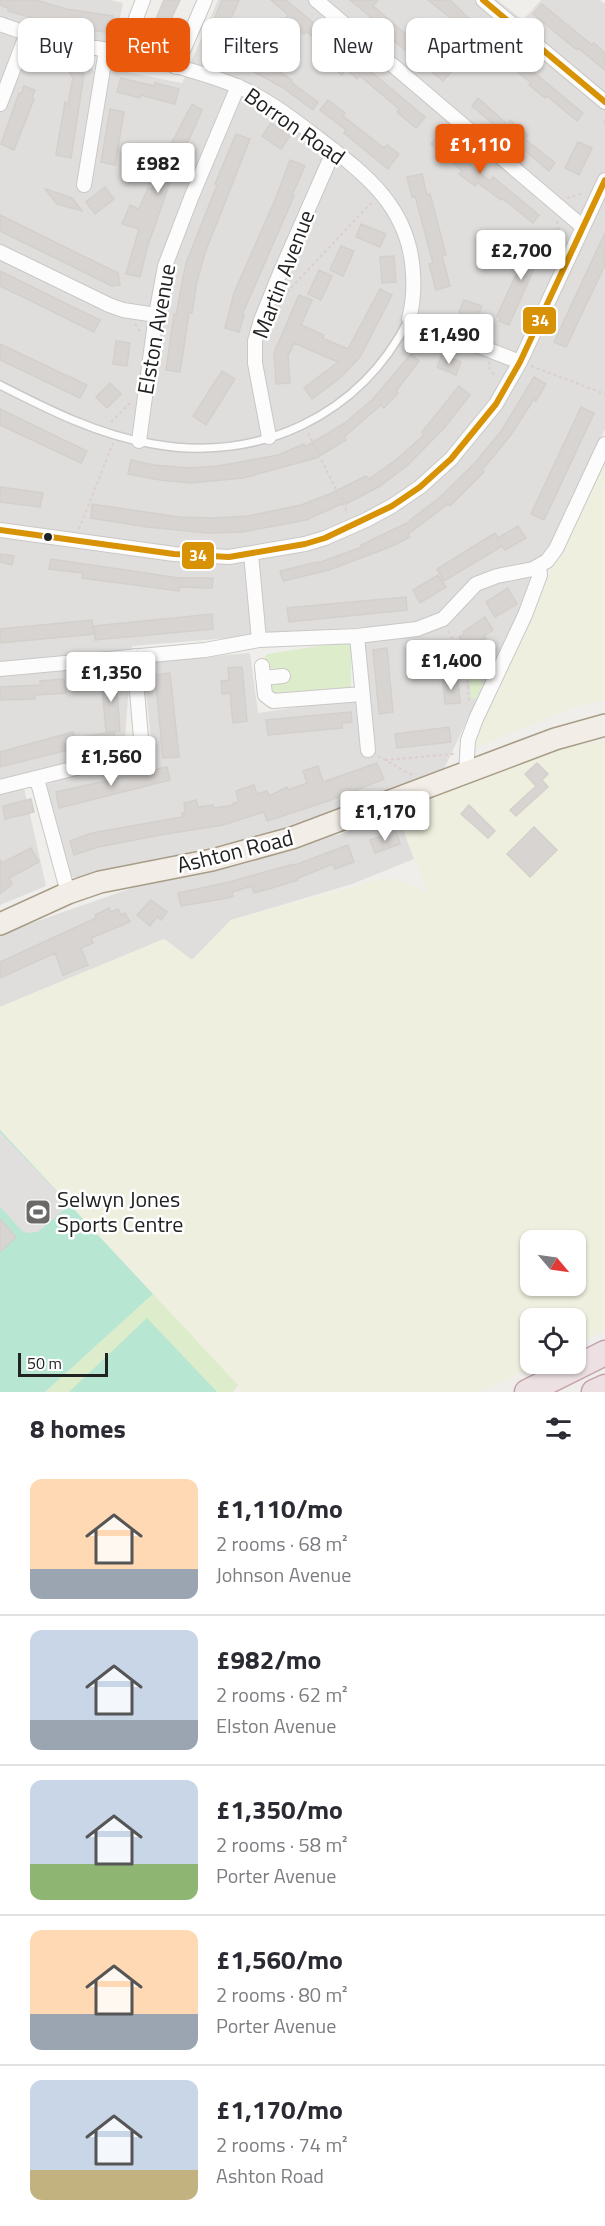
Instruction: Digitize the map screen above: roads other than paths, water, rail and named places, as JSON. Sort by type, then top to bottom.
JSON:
[{"type":"highway","points":[[527,1392],[605,1353]]},
{"type":"highway","points":[[594,1392],[605,1387]]},
{"type":"main road","name":"Ashton Road","points":[[0,924],[68,893],[127,875],[212,860],[292,838],[466,763],[605,724]]},
{"type":"street","points":[[137,18],[143,0]]},
{"type":"street","points":[[190,35],[205,0]]},
{"type":"street","points":[[316,0],[583,227]]},
{"type":"street","points":[[483,0],[605,102]]},
{"type":"street","name":"Borron Road","points":[[0,24],[18,30]]},
{"type":"street","name":"Borron Road","points":[[94,47],[106,50]]},
{"type":"street","points":[[84,185],[106,50]]},
{"type":"street","points":[[0,104],[18,57]]},
{"type":"street","name":"Borron Road","points":[[190,71],[238,86],[262,99],[334,150],[381,191],[403,226],[413,264],[414,286],[408,319]]},
{"type":"street","name":"Elston Avenue","points":[[139,441],[165,266],[238,86]]},
{"type":"street","name":"Martin Avenue","points":[[269,437],[255,363],[255,341],[280,273],[334,150]]},
{"type":"street","points":[[0,530],[174,554],[229,557],[305,544],[325,538],[366,520],[404,499],[437,472],[462,446],[496,404],[520,362],[605,180]]},
{"type":"street","points":[[0,252],[109,305],[123,310],[156,315]]},
{"type":"street","points":[[408,319],[520,362]]},
{"type":"street","points":[[0,669],[205,650],[259,640],[357,636],[425,627],[443,619],[476,584],[497,576],[523,572],[539,566],[556,549],[605,444]]},
{"type":"street","points":[[251,554],[259,640]]},
{"type":"street","points":[[466,763],[468,740],[525,615],[540,575],[539,566]]},
{"type":"street","points":[[357,636],[368,750]]},
{"type":"street","points":[[0,787],[127,757],[137,750],[141,738],[134,656]]},
{"type":"street","points":[[283,676],[263,672],[265,695],[269,699],[278,702],[362,694]]},
{"type":"street","points":[[37,779],[68,893]]},
{"type":"lane","points":[[0,385],[68,418],[139,441],[203,449],[228,447],[286,432],[317,419],[351,393],[384,358],[408,319]]},
{"type":"place","name":"Selwyn Jones Sports Centre","points":[[38,1212]]}]
